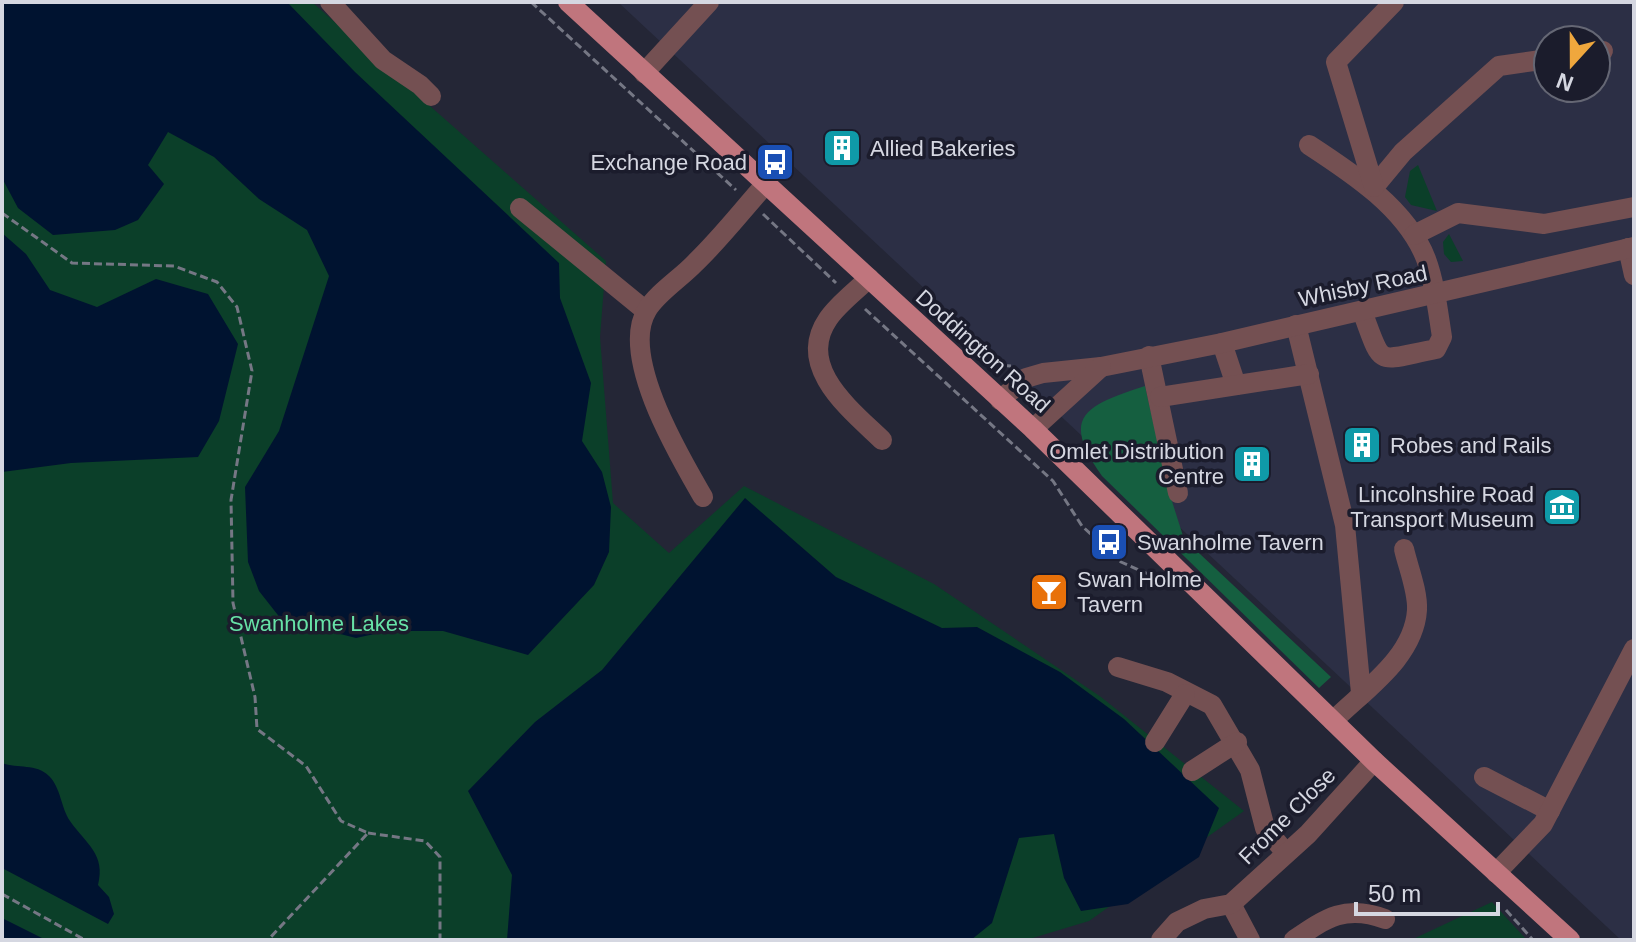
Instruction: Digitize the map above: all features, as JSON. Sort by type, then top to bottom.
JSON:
[{"type":"main road","name":"Doddington Road","points":[[568,2],[764,186],[1033,429],[1374,761],[1570,940]]},
{"type":"street","points":[[330,2],[383,60],[431,96]]},
{"type":"street","points":[[644,73],[709,2]]},
{"type":"street","points":[[1374,187],[1336,62],[1394,2]]},
{"type":"street","points":[[1374,187],[1403,152],[1499,66],[1532,61]]},
{"type":"street","points":[[1309,145],[1374,187],[1414,235],[1426,259],[1442,337],[1436,349],[1388,358],[1380,356],[1373,348],[1362,311]]},
{"type":"street","points":[[703,497],[671,443],[649,391],[641,339],[646,311],[698,261],[764,186]]},
{"type":"street","points":[[1414,235],[1458,213],[1544,224],[1634,207]]},
{"type":"street","points":[[520,208],[646,311]]},
{"type":"street","points":[[1631,247],[1634,275]]},
{"type":"street","name":"Whisby Road","points":[[1000,400],[1026,378],[1043,373],[1101,367],[1222,343],[1631,247]]},
{"type":"street","points":[[869,278],[827,320],[818,343],[821,371],[838,397],[882,440]]},
{"type":"street","points":[[1296,325],[1345,525],[1361,693]]},
{"type":"street","points":[[1222,343],[1236,385]]},
{"type":"street","points":[[1149,356],[1178,493]]},
{"type":"street","name":"Whisby Road","points":[[1033,429],[1101,367]]},
{"type":"street","points":[[1160,397],[1309,374]]},
{"type":"street","points":[[1333,721],[1387,671],[1413,632],[1418,606],[1404,549]]},
{"type":"street","points":[[1496,873],[1543,824],[1634,649]]},
{"type":"street","points":[[1118,667],[1167,682],[1185,694],[1212,705],[1237,742],[1250,770],[1265,828],[1285,852]]},
{"type":"street","points":[[1155,742],[1185,694]]},
{"type":"street","points":[[1192,771],[1237,742]]},
{"type":"street","name":"Frome Close","points":[[1161,940],[1177,922],[1204,909],[1231,904],[1308,834],[1374,761]]},
{"type":"street","points":[[1484,777],[1550,811]]},
{"type":"street","points":[[1231,904],[1250,940]]},
{"type":"street","points":[[1294,940],[1330,917],[1362,910],[1385,919]]},
{"type":"path","points":[[531,2],[727,182]]},
{"type":"path","points":[[2,213],[72,263],[174,266],[217,282],[237,307],[252,371],[231,500],[233,603],[255,697],[257,729],[306,766],[341,821],[368,833],[425,841],[440,857],[440,940]]},
{"type":"path","points":[[775,225],[830,277]]},
{"type":"path","points":[[984,362],[1011,366]]},
{"type":"path","points":[[268,940],[368,833]]},
{"type":"path","points":[[2,894],[85,940]]},
{"type":"shaded area","points":[[2,2],[287,2],[355,72],[559,263],[560,298],[591,383],[582,441],[602,472],[611,507],[609,552],[594,585],[528,655],[443,631],[388,631],[356,638],[281,619],[259,591],[248,562],[245,487],[279,431],[329,276],[307,230],[259,199],[214,157],[168,132],[148,165],[164,184],[138,220],[115,230],[53,235],[18,208],[2,178]]},
{"type":"shaded area","points":[[618,2],[1634,2],[1634,940],[1621,940]]},
{"type":"shaded area","points":[[2,233],[26,254],[50,290],[97,307],[156,279],[208,294],[238,344],[219,421],[198,457],[71,463],[2,472]]},
{"type":"shaded area","points":[[745,498],[836,577],[942,628],[977,627],[1060,672],[1124,719],[1219,808],[1199,857],[1128,904],[1081,911],[1064,878],[1054,834],[1019,838],[992,923],[971,940],[507,940],[512,875],[468,791],[535,722],[602,670]]},
{"type":"shaded area","points":[[2,763],[38,769],[53,781],[67,816],[97,857],[98,885],[109,897],[114,914],[108,924],[2,868]]},
{"type":"shaded area","points":[[2,918],[46,940],[2,940]]},
{"type":"green space","name":"Swanholme Lakes","points":[[2,2],[312,2],[606,261],[600,337],[613,503],[669,553],[744,486],[934,584],[1101,697],[1244,811],[1089,921],[1026,940],[2,940]]},
{"type":"green space","points":[[1418,165],[1437,211],[1411,205],[1405,197],[1410,171]]},
{"type":"green space","points":[[1449,234],[1463,261],[1451,262],[1444,254],[1443,242]]},
{"type":"green space","points":[[1145,386],[1170,495],[1184,539],[1331,677],[1319,688],[1102,476],[1089,455],[1082,439],[1081,426],[1086,415],[1108,400]]},
{"type":"green space","points":[[1492,902],[1527,940],[1411,940]]},
{"type":"place","name":"Allied Bakeries","points":[[842,148]]},
{"type":"place","name":"Exchange Road","points":[[775,162]]},
{"type":"place","name":"Robes and Rails","points":[[1362,445]]},
{"type":"place","name":"Omlet Distribution Centre","points":[[1252,464]]},
{"type":"place","name":"Lincolnshire Road Transport Museum","points":[[1562,507]]},
{"type":"place","name":"Swanholme Tavern","points":[[1109,542]]},
{"type":"place","name":"Swan Holme Tavern","points":[[1049,592]]}]
